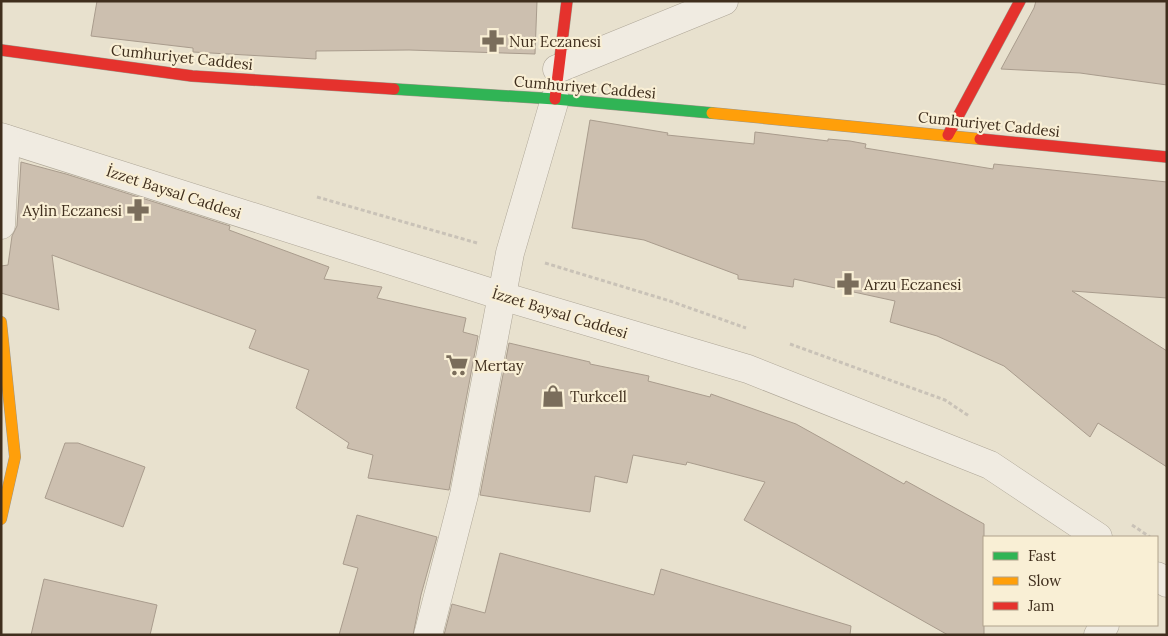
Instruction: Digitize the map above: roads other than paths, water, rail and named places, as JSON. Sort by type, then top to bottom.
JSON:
[{"type":"main road","points":[[555,99],[567,1]]},
{"type":"main road","points":[[948,135],[1020,1]]},
{"type":"main road","name":"Cumhuriyet Caddesi","points":[[1,50],[192,76],[555,99],[1167,157]]},
{"type":"main road","points":[[1,322],[15,457],[1,519]]},
{"type":"street","points":[[558,69],[724,1]]},
{"type":"street","points":[[428,635],[464,495],[510,252],[555,99]]},
{"type":"street","points":[[1,225],[4,138]]},
{"type":"street","name":"İzzet Baysal Caddesi","points":[[4,138],[502,296],[748,369],[990,465],[1096,536]]},
{"type":"place","name":"Nur Eczanesi","points":[[493,41]]},
{"type":"place","name":"Aylin Eczanesi","points":[[138,210]]},
{"type":"place","name":"Arzu Eczanesi","points":[[848,284]]},
{"type":"place","name":"Mertay","points":[[457,365]]},
{"type":"place","name":"Turkcell","points":[[553,396]]}]
